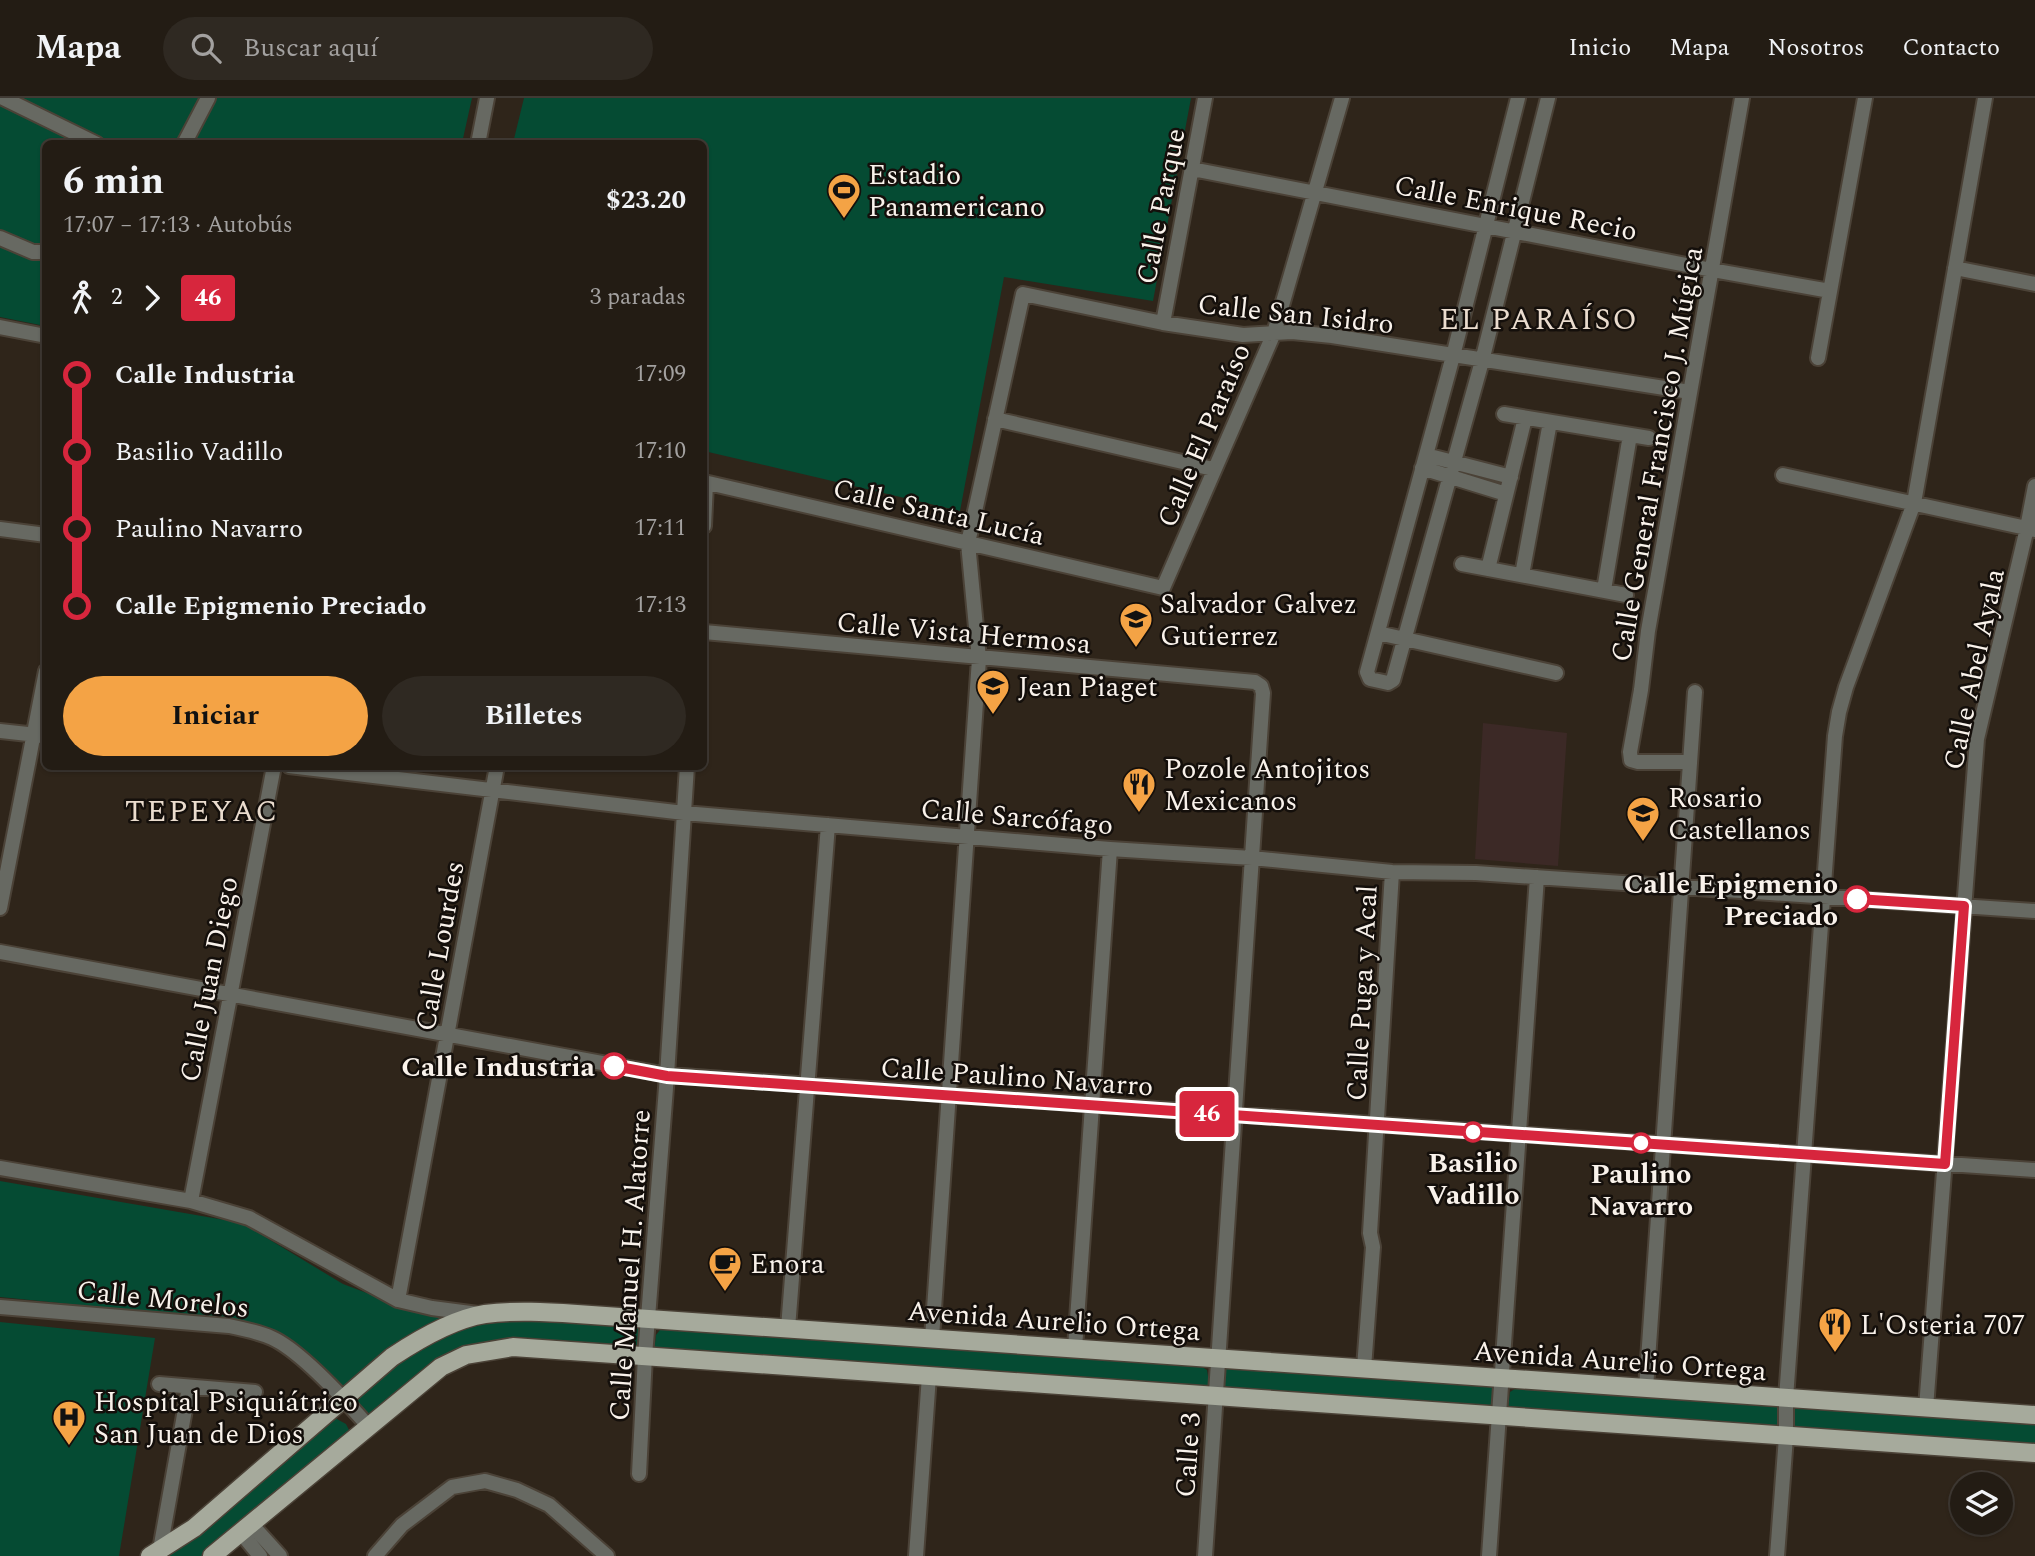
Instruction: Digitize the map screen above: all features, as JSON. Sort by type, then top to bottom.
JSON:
[{"type":"main road","name":"Avenida Aurelio Ortega","points":[[155,1553],[194,1528],[392,1357],[416,1341],[483,1315],[544,1312],[2035,1415]]},
{"type":"main road","points":[[212,1556],[441,1367],[466,1354],[513,1347],[2035,1453]]},
{"type":"street","points":[[4,98],[89,140]]},
{"type":"street","points":[[186,140],[208,98]]},
{"type":"street","points":[[479,140],[487,98]]},
{"type":"street","name":"Calle Parque","points":[[1163,323],[1205,98]]},
{"type":"street","name":"Calle El Paraíso","points":[[1163,588],[1274,333],[1342,98]]},
{"type":"street","points":[[1518,98],[1367,677],[1391,682],[1482,361],[1548,98]]},
{"type":"street","name":"Calle General Francisco J. Múgica","points":[[1689,762],[1638,762],[1632,760],[1630,752],[1648,631],[1742,98]]},
{"type":"street","points":[[1818,358],[1865,98]]},
{"type":"street","points":[[1777,1556],[1786,1437],[1786,1398],[1839,712],[1914,503],[1985,98]]},
{"type":"street","name":"Calle Enrique Recio","points":[[1192,169],[1515,233],[1830,291]]},
{"type":"street","points":[[0,238],[33,253],[42,252]]},
{"type":"street","points":[[1955,268],[2035,284]]},
{"type":"street","name":"Calle San Isidro","points":[[995,419],[1023,294],[1163,323],[1242,335],[1304,332],[1690,392]]},
{"type":"street","points":[[0,327],[42,336]]},
{"type":"street","points":[[1504,414],[1649,438]]},
{"type":"street","points":[[1488,569],[1525,418]]},
{"type":"street","points":[[932,1338],[979,659],[968,543],[995,419],[1213,469]]},
{"type":"street","points":[[1522,575],[1550,422]]},
{"type":"street","points":[[1604,590],[1630,435]]},
{"type":"street","points":[[1424,462],[1451,469],[1511,477]]},
{"type":"street","points":[[1451,469],[1506,494]]},
{"type":"street","points":[[1783,475],[2031,529]]},
{"type":"street","name":"Calle Santa Lucía","points":[[707,482],[1163,588]]},
{"type":"street","name":"Calle Abel Ayala","points":[[1926,1408],[1977,739],[2031,529],[2035,486]]},
{"type":"street","points":[[0,529],[42,534]]},
{"type":"street","points":[[1462,564],[1626,595]]},
{"type":"street","name":"Calle Vista Hermosa","points":[[707,632],[1255,682],[1261,686]]},
{"type":"street","points":[[1378,633],[1556,673]]},
{"type":"street","name":"Calle 3","points":[[1205,1556],[1263,693],[1261,686]]},
{"type":"street","points":[[1646,1388],[1695,692]]},
{"type":"street","points":[[0,908],[39,735],[42,708]]},
{"type":"street","points":[[0,730],[39,735]]},
{"type":"street","name":"Calle Juan Diego","points":[[191,1201],[273,770]]},
{"type":"street","name":"Calle Sarcófago","points":[[320,770],[684,813],[1110,849],[1250,858],[1392,872],[1537,877],[2035,911]]},
{"type":"street","name":"Calle Lourdes","points":[[398,1300],[496,770]]},
{"type":"street","name":"Calle Manuel H. Alatorre","points":[[639,1474],[687,770]]},
{"type":"street","points":[[788,1328],[828,825]]},
{"type":"street","points":[[1075,1348],[1110,849]]},
{"type":"street","name":"Calle Puga y Acal","points":[[1364,1368],[1373,1247],[1370,1233],[1392,872]]},
{"type":"street","points":[[1489,1556],[1537,877]]},
{"type":"street","points":[[0,952],[667,1076]]},
{"type":"street","name":"Calle Paulino Navarro","points":[[667,1076],[2035,1170]]},
{"type":"street","points":[[0,1167],[191,1201],[248,1218],[398,1300],[483,1315]]},
{"type":"street","name":"Calle Morelos","points":[[0,1307],[229,1326],[253,1331],[273,1338],[289,1348],[369,1427]]},
{"type":"street","points":[[916,1556],[929,1376]]},
{"type":"street","points":[[159,1384],[255,1392]]},
{"type":"street","points":[[155,1553],[189,1387]]},
{"type":"street","points":[[375,1556],[402,1525],[452,1487],[485,1481],[517,1490],[549,1505],[607,1556]]},
{"type":"street","points":[[243,1532],[251,1556]]},
{"type":"street","points":[[243,1532],[260,1556]]},
{"type":"street","points":[[243,1532],[280,1556]]},
{"type":"shaded area","points":[[1483,723],[1567,733],[1558,866],[1475,859]]},
{"type":"green space","points":[[0,98],[472,98],[463,140],[42,140],[42,325],[0,317]]},
{"type":"green space","points":[[524,98],[1191,98],[1153,301],[1004,277],[960,511],[707,452],[707,140],[514,140]]},
{"type":"green space","points":[[0,1181],[242,1223],[343,1284],[409,1309],[455,1318],[344,1389],[288,1342],[260,1326],[230,1320],[0,1297]]},
{"type":"green space","points":[[538,1317],[640,1328],[635,1355],[465,1354],[371,1424],[353,1402],[400,1360],[466,1325],[492,1318]]},
{"type":"green space","name":"Hospital Psiquiátrico San Juan de Dios","points":[[0,1322],[155,1338],[119,1556],[0,1556]]},
{"type":"green space","points":[[663,1326],[1202,1367],[1207,1370],[1209,1383],[1205,1394],[654,1351],[656,1335]]},
{"type":"green space","points":[[1232,1366],[1492,1384],[1495,1392],[1493,1414],[1219,1395],[1224,1369]]},
{"type":"green space","points":[[1518,1387],[2035,1425],[2035,1452],[1508,1410],[1510,1392]]},
{"type":"green space","points":[[333,1417],[346,1424],[352,1436],[205,1556],[161,1556]]},
{"type":"bus line","name":"46","points":[[614,1066],[667,1076],[1945,1164],[1964,906],[1857,899]]},
{"type":"place","name":"Estadio Panamericano","points":[[844,220]]},
{"type":"place","name":"Salvador Galvez Gutierrez","points":[[1136,649]]},
{"type":"place","name":"Jean Piaget","points":[[993,716]]},
{"type":"place","name":"Pozole Antojitos Mexicanos","points":[[1139,814]]},
{"type":"place","name":"Rosario Castellanos","points":[[1643,843]]},
{"type":"place","name":"Calle Epigmenio Preciado","points":[[1857,899]]},
{"type":"place","name":"Calle Industria","points":[[614,1066]]},
{"type":"place","name":"Basilio Vadillo","points":[[1473,1132]]},
{"type":"place","name":"Paulino Navarro","points":[[1641,1143]]},
{"type":"place","name":"Enora","points":[[725,1293]]},
{"type":"place","name":"L'Osteria 707","points":[[1835,1354]]},
{"type":"place","name":"Hospital Psiquiátrico San Juan de Dios","points":[[69,1447]]},
{"type":"district","name":"EL PARAÍSO","points":[[1539,319]]},
{"type":"district","name":"TEPEYAC","points":[[202,811]]}]
